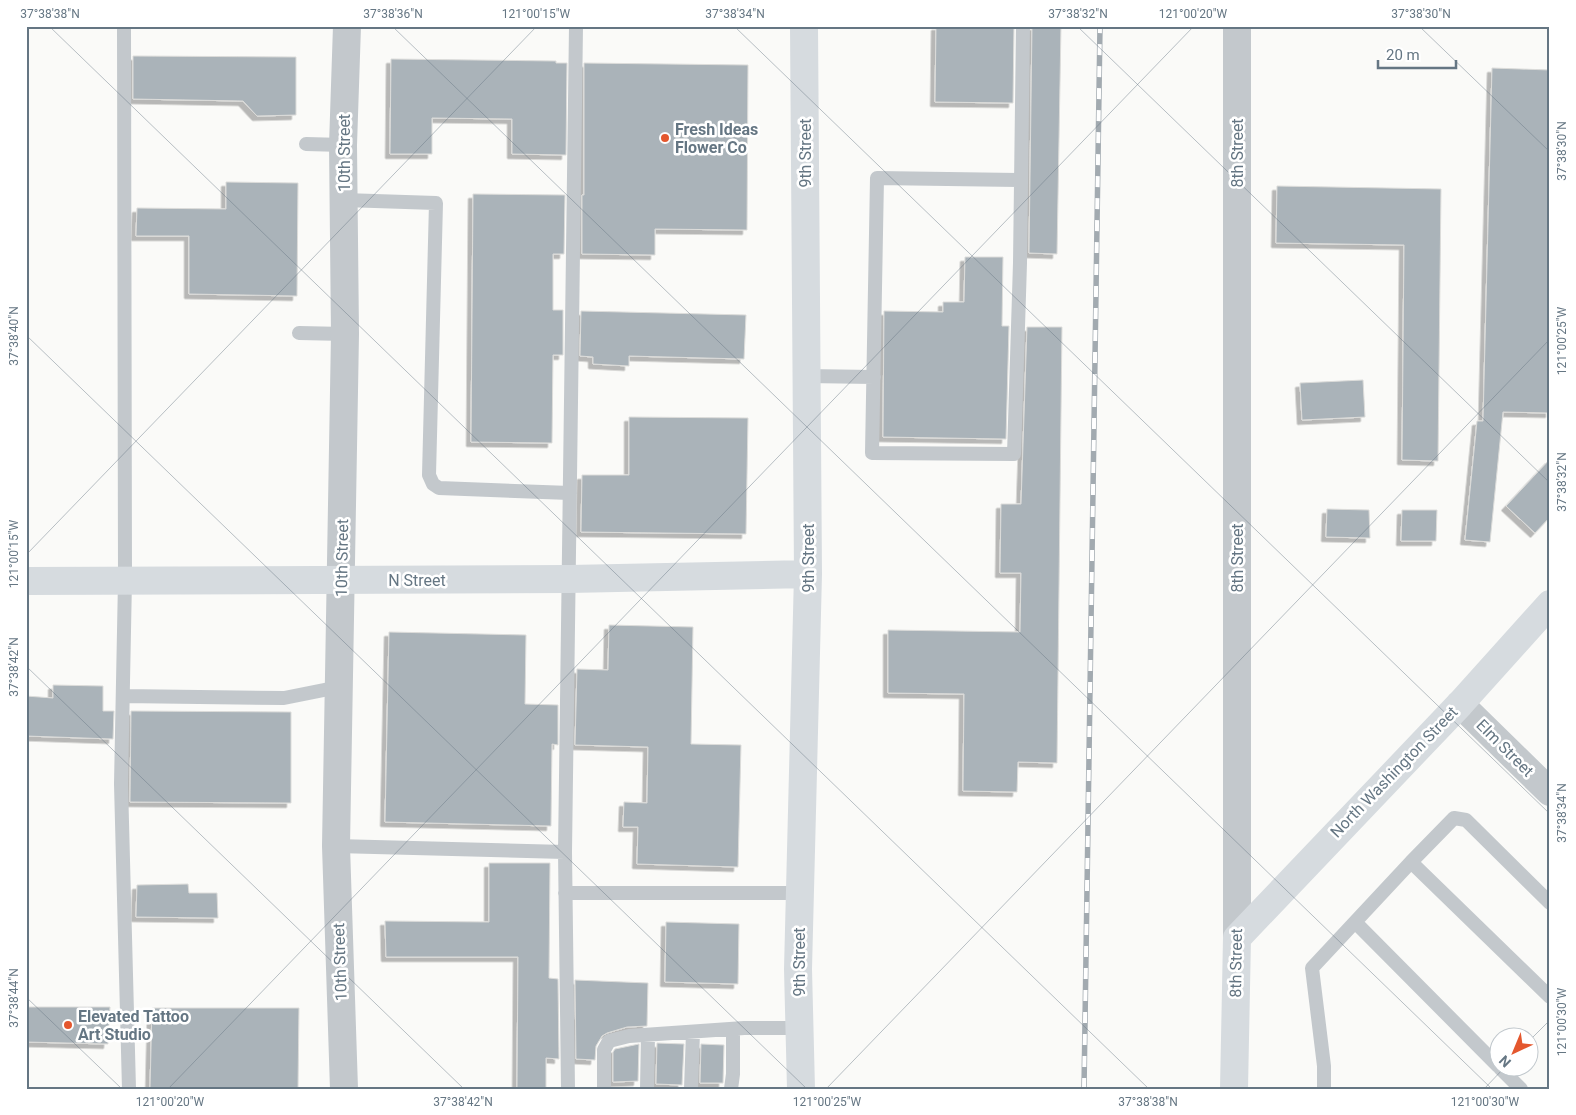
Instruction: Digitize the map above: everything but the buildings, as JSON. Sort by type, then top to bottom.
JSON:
[{"type":"street","name":"10th Street","points":[[344,1089],[336,846],[345,334],[343,145],[347,26]]},
{"type":"street","name":"9th Street","points":[[801,1089],[798,969],[808,574],[804,26]]},
{"type":"street","name":"8th Street","points":[[1234,1089],[1237,938],[1237,26]]},
{"type":"street","name":"N Street","points":[[26,580],[341,581],[808,574]]},
{"type":"street","name":"North Washington Street","points":[[1237,938],[1460,704],[1550,604]]},
{"type":"street","name":"Elm Street","points":[[1460,704],[1550,792]]},
{"type":"lane","points":[[124,26],[125,580],[121,784],[130,1089]]},
{"type":"lane","points":[[568,1089],[565,852],[576,26]]},
{"type":"lane","points":[[1021,180],[877,178],[872,453],[1014,454],[1021,180],[1023,26]]},
{"type":"lane","points":[[306,144],[343,145]]},
{"type":"lane","points":[[344,200],[436,203],[429,475],[433,484],[439,488],[570,492]]},
{"type":"lane","points":[[299,333],[345,334]]},
{"type":"lane","points":[[806,376],[874,377]]},
{"type":"lane","points":[[123,696],[284,698],[340,687]]},
{"type":"lane","points":[[1324,1089],[1324,1066],[1312,968],[1454,818],[1466,820],[1550,903]]},
{"type":"lane","points":[[336,846],[565,852]]},
{"type":"lane","points":[[1411,862],[1550,996]]},
{"type":"lane","points":[[565,892],[800,893]]},
{"type":"lane","points":[[1355,922],[1488,1056]]},
{"type":"lane","points":[[604,1089],[604,1050],[609,1041],[648,1034],[733,1029],[799,1028]]},
{"type":"lane","points":[[731,1089],[733,1029]]},
{"type":"lane","points":[[691,1089],[693,1032]]},
{"type":"lane","points":[[647,1089],[648,1034]]},
{"type":"lane","points":[[1510,1078],[1522,1089]]},
{"type":"railway","points":[[1084,1089],[1100,26]]},
{"type":"place","name":"Fresh Ideas Flower Co","points":[[665,138]]},
{"type":"place","name":"Elevated Tattoo Art Studio","points":[[68,1025]]}]
